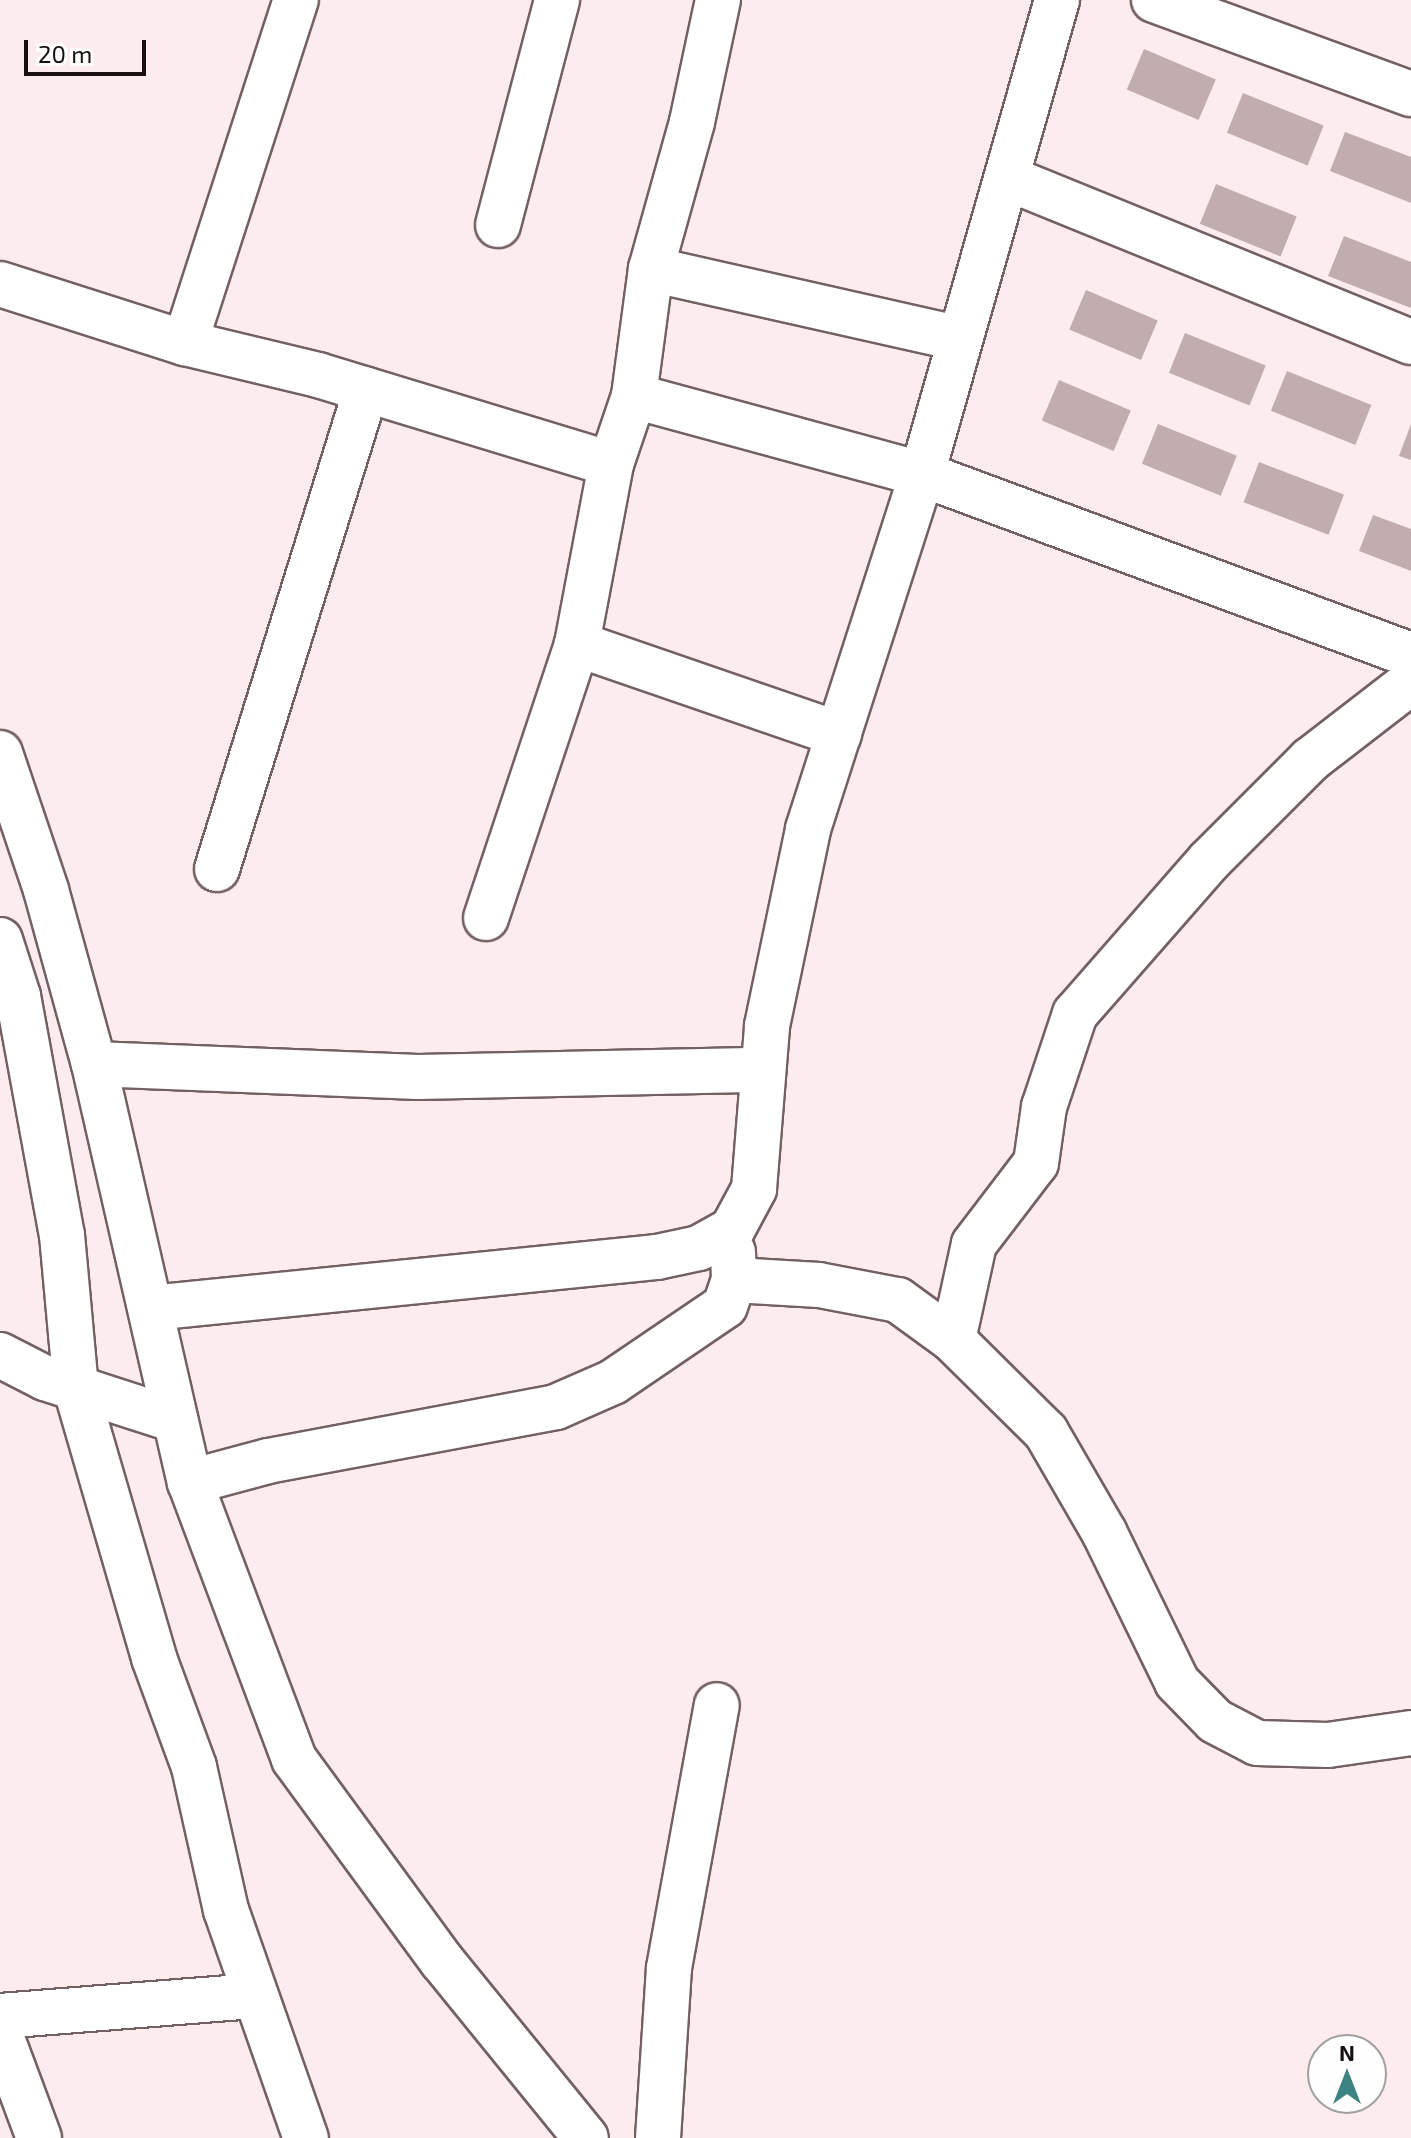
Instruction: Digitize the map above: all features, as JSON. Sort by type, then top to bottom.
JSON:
[{"type":"street","points":[[185,343],[296,0]]},
{"type":"street","points":[[498,225],[557,0]]},
{"type":"street","points":[[486,918],[577,644],[611,464],[634,396],[651,269],[692,122],[718,0]]},
{"type":"street","points":[[190,1482],[268,1461],[556,1407],[613,1382],[725,1306],[734,1280],[732,1230],[754,1189],[763,1070],[790,903],[839,734],[922,474],[958,338],[1057,0]]},
{"type":"street","points":[[1154,0],[1411,94]]},
{"type":"street","points":[[1007,178],[1411,342]]},
{"type":"street","points":[[651,269],[958,338]]},
{"type":"street","points":[[0,284],[185,343],[366,390],[611,464]]},
{"type":"street","points":[[217,869],[366,390]]},
{"type":"street","points":[[634,396],[922,474],[1411,655]]},
{"type":"street","points":[[577,644],[839,734]]},
{"type":"street","points":[[953,1340],[974,1244],[1036,1163],[1044,1107],[1075,1014],[1209,861],[1310,760],[1411,682]]},
{"type":"street","points":[[0,753],[42,876],[94,1064],[190,1482],[294,1759],[442,1961],[586,2138]]},
{"type":"street","points":[[0,940],[18,996],[62,1235],[76,1389],[154,1658],[194,1767],[226,1910],[306,2138]]},
{"type":"street","points":[[94,1064],[418,1077],[763,1070]]},
{"type":"street","points":[[151,1308],[657,1257],[699,1248],[732,1230]]},
{"type":"street","points":[[734,1280],[819,1285],[898,1300],[953,1340],[1046,1432],[1104,1532],[1177,1682],[1215,1721],[1257,1743],[1328,1745],[1411,1733]]},
{"type":"street","points":[[0,1355],[76,1389],[175,1420]]},
{"type":"street","points":[[658,2138],[669,1968],[717,1705]]},
{"type":"street","points":[[0,2016],[255,1996]]},
{"type":"street","points":[[0,2033],[39,2138]]},
{"type":"building","points":[[1144,49],[1216,79],[1199,120],[1127,90]]},
{"type":"building","points":[[1243,93],[1324,126],[1308,165],[1227,133]]},
{"type":"building","points":[[1345,132],[1411,157],[1411,203],[1330,171]]},
{"type":"building","points":[[1216,184],[1297,217],[1281,256],[1200,224]]},
{"type":"building","points":[[1344,236],[1411,262],[1411,308],[1328,276]]},
{"type":"building","points":[[1086,290],[1158,320],[1141,360],[1069,330]]},
{"type":"building","points":[[1185,333],[1266,366],[1250,405],[1169,373]]},
{"type":"building","points":[[1287,371],[1371,405],[1355,445],[1271,411]]},
{"type":"building","points":[[1059,380],[1131,410],[1114,451],[1042,421]]},
{"type":"building","points":[[1158,424],[1237,456],[1221,496],[1142,464]]},
{"type":"building","points":[[1411,424],[1411,460],[1399,456]]},
{"type":"building","points":[[1259,462],[1344,495],[1329,535],[1244,502]]},
{"type":"building","points":[[1373,515],[1411,529],[1411,571],[1359,551]]}]
